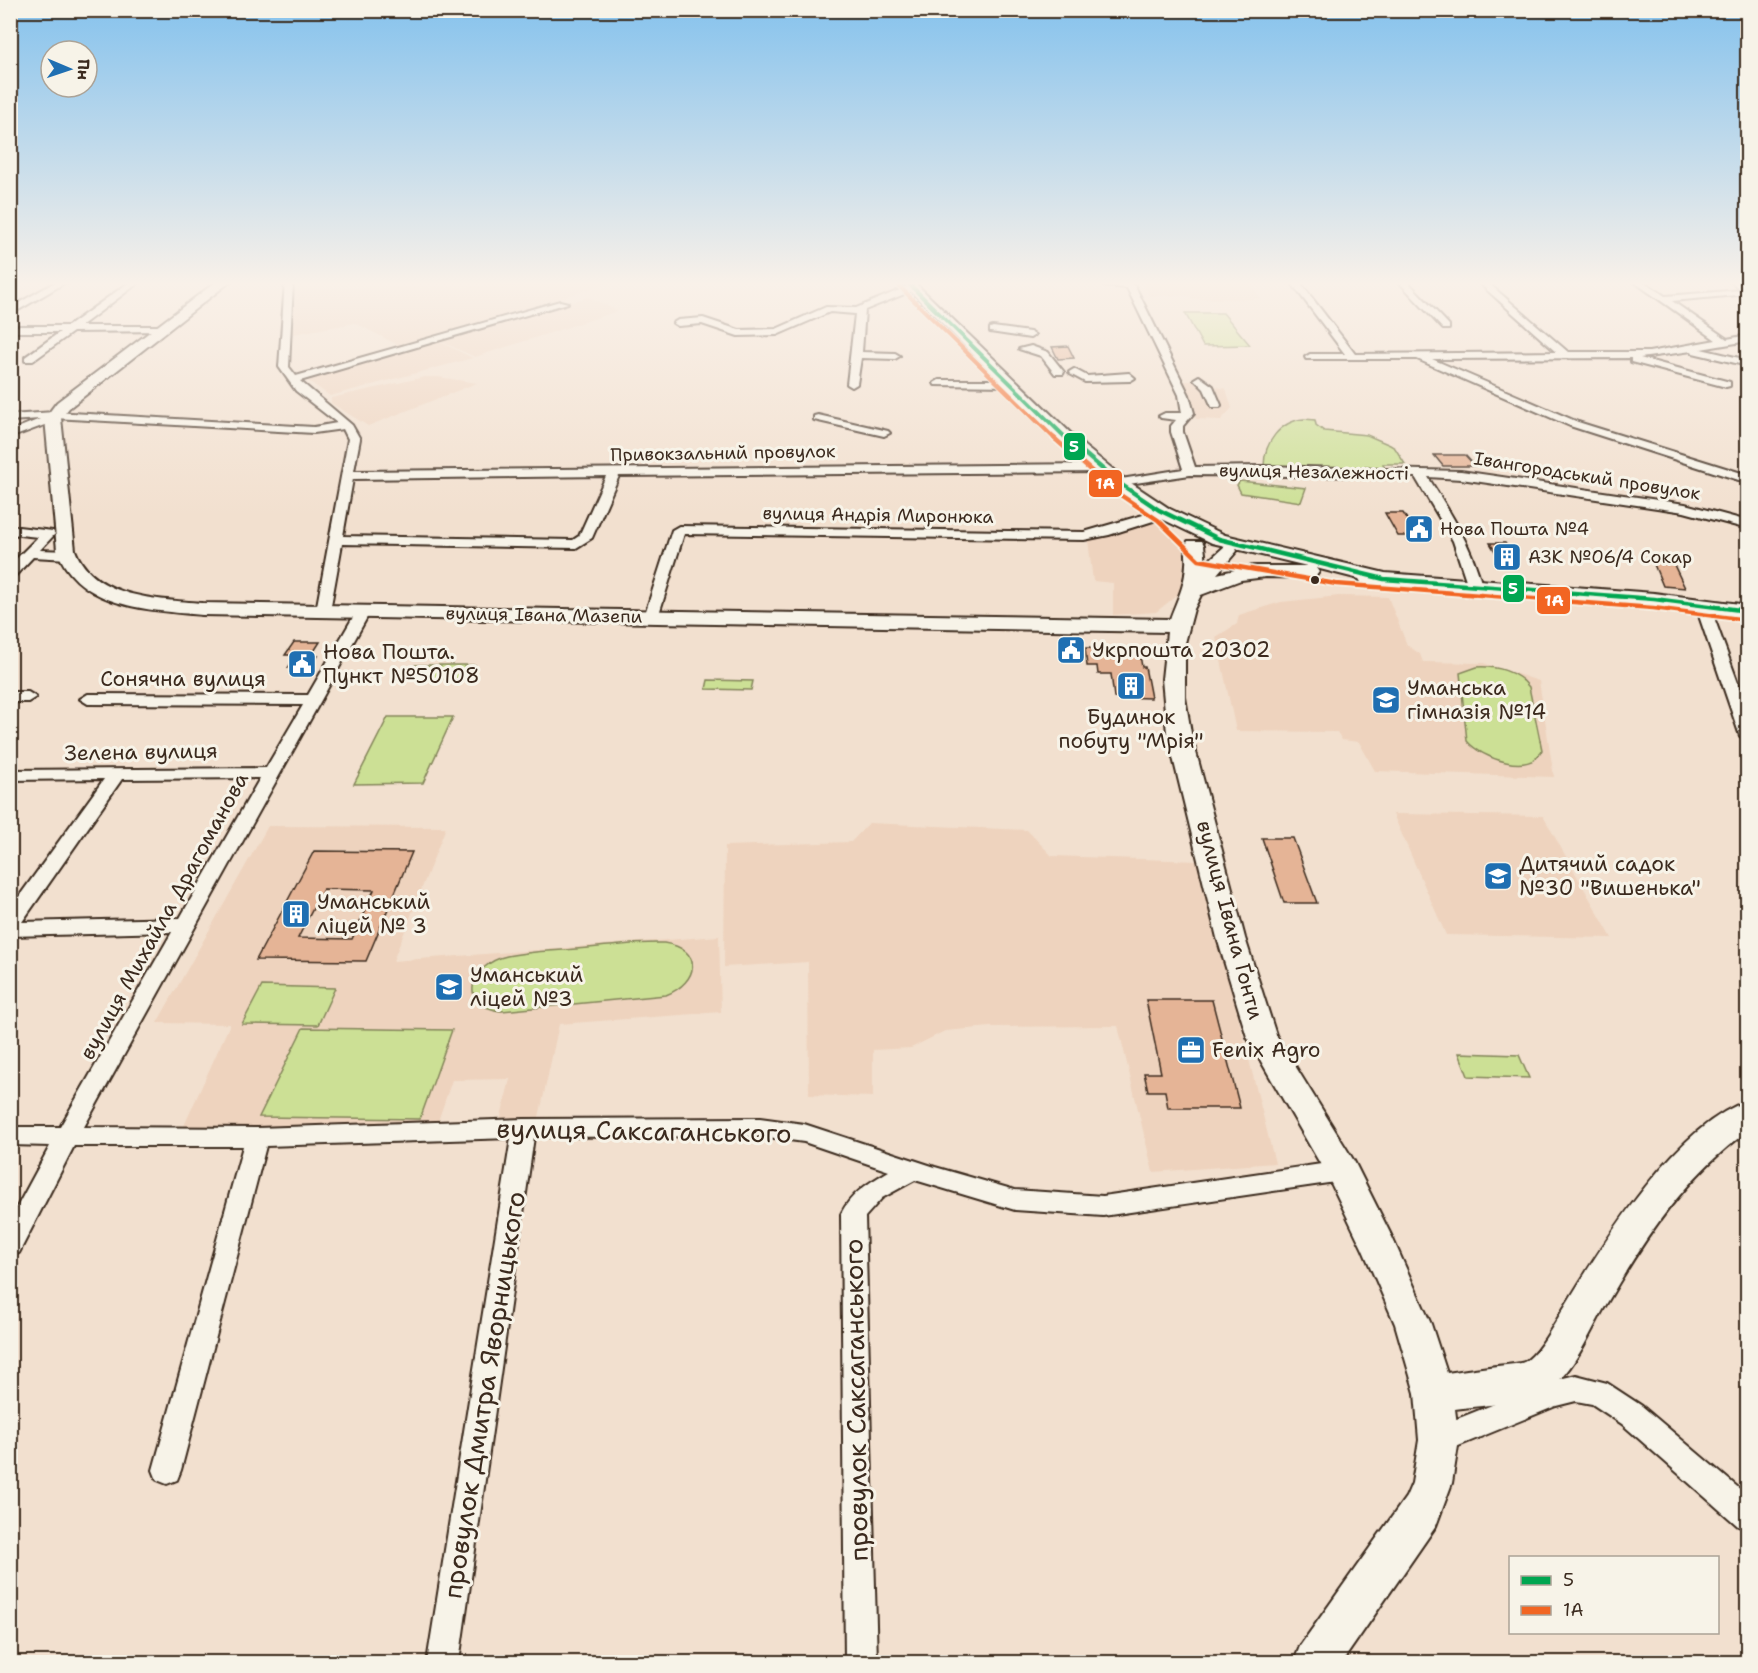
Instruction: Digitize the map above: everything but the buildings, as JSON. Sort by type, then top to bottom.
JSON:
[{"type":"main road","points":[[54,417],[63,405],[123,359]]},
{"type":"main road","points":[[988,359],[1100,468],[1215,549],[1384,579],[1468,576],[1748,611]]},
{"type":"main road","name":"вулиця Івана Мазепи","points":[[54,417],[68,555],[73,568],[91,584],[115,595],[156,604],[202,609],[1176,625]]},
{"type":"main road","points":[[1164,513],[1305,565]]},
{"type":"main road","name":"вулиця Івана Ґонти","points":[[1192,593],[1196,569],[1215,549]]},
{"type":"main road","name":"вулиця Івана Ґонти","points":[[1215,549],[1176,625],[1173,704],[1179,733],[1251,1008],[1275,1061],[1342,1171],[1380,1248],[1413,1324],[1434,1393],[1439,1440],[1432,1483],[1420,1511],[1316,1662]]},
{"type":"main road","points":[[1192,593],[1218,579],[1242,572],[1305,565]]},
{"type":"main road","points":[[1434,1393],[1527,1380],[1547,1367],[1634,1226],[1702,1147],[1748,1114]]},
{"type":"street","points":[[284,359],[284,367],[293,380],[311,400],[346,425],[354,439],[323,611]]},
{"type":"street","points":[[293,380],[366,359]]},
{"type":"street","points":[[852,384],[856,359]]},
{"type":"street","points":[[1048,359],[1059,372]]},
{"type":"street","points":[[1167,359],[1184,394],[1188,408],[1177,432],[1190,471]]},
{"type":"street","points":[[1422,359],[1574,424],[1748,479]]},
{"type":"street","points":[[1630,359],[1726,384]]},
{"type":"street","points":[[1731,359],[1748,363]]},
{"type":"street","points":[[1074,372],[1085,379],[1130,378],[1129,376]]},
{"type":"street","points":[[1198,379],[1209,388],[1216,405]]},
{"type":"street","points":[[939,383],[1011,383]]},
{"type":"street","points":[[1165,416],[1184,418]]},
{"type":"street","points":[[10,418],[54,417],[314,430],[346,425]]},
{"type":"street","points":[[10,435],[54,417]]},
{"type":"street","points":[[818,418],[884,433]]},
{"type":"street","name":"Привокзальний провулок","points":[[346,475],[1100,468]]},
{"type":"street","name":"вулиця Незалежності","points":[[1119,483],[1190,471],[1419,473],[1451,526],[1468,576]]},
{"type":"street","points":[[335,540],[576,544],[585,538],[614,472]]},
{"type":"street","name":"Івангородський провулок","points":[[1419,473],[1461,475],[1685,508],[1748,525]]},
{"type":"street","name":"вулиця Андрія Миронюка","points":[[651,617],[679,530],[1084,536],[1164,513]]},
{"type":"street","points":[[10,531],[48,534],[10,573]]},
{"type":"street","points":[[29,553],[68,555]]},
{"type":"street","points":[[1702,604],[1748,736]]},
{"type":"street","name":"вулиця Михайла Драгоманова","points":[[10,1245],[67,1136],[363,612]]},
{"type":"street","points":[[10,698],[28,697]]},
{"type":"street","name":"Сонячна вулиця","points":[[88,699],[313,700]]},
{"type":"street","name":"Зелена вулиця","points":[[10,775],[272,773]]},
{"type":"street","points":[[10,924],[117,774]]},
{"type":"street","points":[[10,929],[187,925]]},
{"type":"street","name":"вулиця Саксаганського","points":[[10,1136],[257,1137],[524,1128],[760,1127],[804,1133],[1015,1200],[1094,1206],[1342,1171]]},
{"type":"street","name":"провулок Дмитра Яворницького","points":[[443,1662],[524,1128]]},
{"type":"street","points":[[167,1470],[257,1137]]},
{"type":"street","name":"провулок Саксаганського","points":[[861,1662],[852,1214],[874,1191],[914,1169]]},
{"type":"street","points":[[1439,1440],[1555,1393],[1576,1388],[1597,1392],[1632,1415],[1748,1516]]},
{"type":"shaded area","points":[[377,359],[469,359],[330,396],[307,380]]},
{"type":"shaded area","points":[[425,377],[477,383],[368,426],[331,403],[331,398]]},
{"type":"shaded area","points":[[1181,381],[1194,381],[1226,389],[1232,408],[1221,420],[1196,419]]},
{"type":"shaded area","points":[[1157,519],[1185,545],[1181,592],[1156,612],[1113,615],[1113,583],[1093,581],[1088,540]]},
{"type":"shaded area","name":"Уманська гімназія №14","points":[[1339,596],[1388,597],[1407,645],[1420,654],[1423,662],[1483,663],[1539,681],[1554,777],[1375,771],[1359,742],[1342,740],[1337,732],[1236,731],[1216,637],[1237,624],[1239,615],[1281,602]]},
{"type":"shaded area","name":"Дитячий садок №30 \"Вишенька\"","points":[[1393,814],[1543,816],[1612,938],[1446,935]]},
{"type":"shaded area","points":[[869,823],[1027,830],[1052,856],[1199,861],[1275,1163],[1153,1172],[1118,1026],[991,1027],[945,1031],[911,1048],[873,1050],[873,1097],[809,1095],[808,962],[724,967],[725,846],[851,842]]},
{"type":"shaded area","name":"Уманський ліцей №3","points":[[268,826],[446,827],[393,961],[719,936],[721,1012],[559,1024],[538,1122],[500,1121],[510,1079],[452,1080],[437,1124],[253,1130],[183,1128],[230,1024],[157,1023]]},
{"type":"green space","points":[[1304,419],[1315,420],[1316,425],[1324,431],[1367,435],[1390,445],[1395,448],[1405,464],[1383,464],[1385,469],[1264,466],[1267,449],[1275,435],[1288,424]]},
{"type":"green space","points":[[1240,481],[1306,488],[1301,502],[1241,493],[1237,485]]},
{"type":"green space","points":[[415,665],[475,665],[469,679],[409,679]]},
{"type":"green space","points":[[1477,667],[1491,667],[1512,673],[1529,687],[1542,750],[1536,758],[1517,764],[1506,762],[1483,753],[1467,741],[1460,673]]},
{"type":"green space","points":[[708,680],[753,681],[751,690],[706,689]]},
{"type":"green space","points":[[388,717],[453,717],[423,783],[354,784]]},
{"type":"green space","points":[[664,943],[677,946],[686,952],[691,959],[692,966],[685,982],[666,995],[502,1011],[487,1008],[473,994],[473,985],[484,967],[507,956],[533,952]]},
{"type":"green space","points":[[262,986],[335,988],[318,1025],[242,1024]]},
{"type":"green space","points":[[303,1028],[452,1030],[420,1119],[259,1117]]},
{"type":"green space","points":[[1459,1053],[1519,1055],[1529,1078],[1468,1076]]},
{"type":"transit line","name":"1А","points":[[973,359],[1072,456],[1113,490],[1158,520],[1199,560],[1336,584],[1653,608],[1747,620]]},
{"type":"transit line","name":"5","points":[[985,359],[1078,450],[1119,483],[1159,510],[1219,539],[1384,579],[1654,599],[1748,611]]},
{"type":"place","name":"Нова Пошта №4","points":[[1419,529]]},
{"type":"place","name":"АЗК №06/4 Сокар","points":[[1507,557]]},
{"type":"place","name":"Укрпошта 20302","points":[[1071,650]]},
{"type":"place","name":"Нова Пошта. Пункт №50108","points":[[302,664]]},
{"type":"place","name":"Будинок побуту \"Мрія\"","points":[[1131,686]]},
{"type":"place","name":"Уманська гімназія №14","points":[[1386,700]]},
{"type":"place","name":"Дитячий садок №30 \"Вишенька\"","points":[[1498,876]]},
{"type":"place","name":"Уманський ліцей № 3","points":[[296,914]]},
{"type":"place","name":"Уманський ліцей №3","points":[[449,987]]},
{"type":"place","name":"Fenix Agro","points":[[1191,1050]]}]
